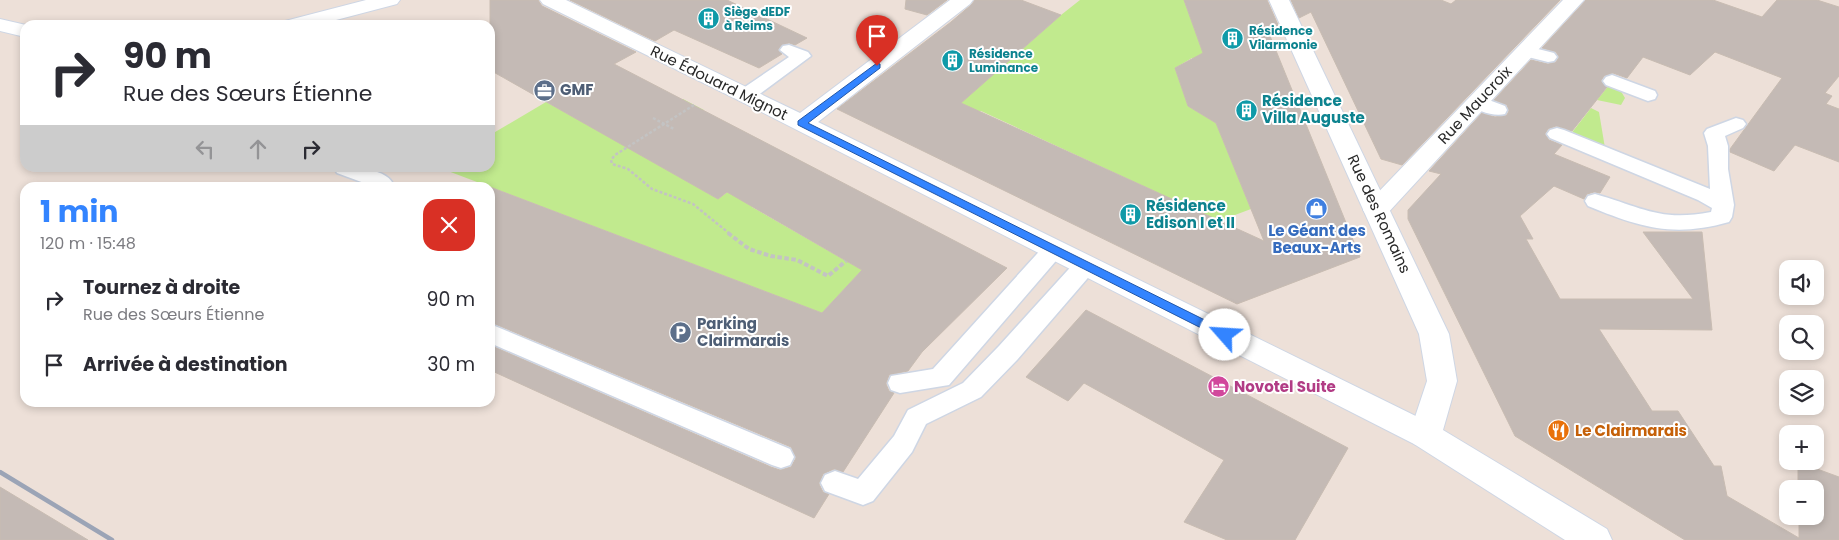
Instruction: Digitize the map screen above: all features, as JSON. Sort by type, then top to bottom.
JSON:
[{"type":"street","points":[[312,20],[390,0]]},
{"type":"street","name":"Rue Édouard Mignot","points":[[550,0],[746,95],[1085,266],[1425,434],[1595,540]]},
{"type":"street","points":[[801,123],[963,0]]},
{"type":"street","name":"Rue des Romains","points":[[1279,0],[1434,334],[1442,381],[1436,405],[1425,434]]},
{"type":"street","name":"Rue Maucroix","points":[[1376,210],[1488,106],[1537,54],[1574,0]]},
{"type":"street","points":[[0,24],[20,29]]},
{"type":"lane","points":[[746,95],[802,56],[789,50]]},
{"type":"lane","points":[[1612,81],[1648,95]]},
{"type":"lane","points":[[1595,200],[1637,218],[1666,224],[1697,222],[1721,217],[1723,206],[1718,169],[1718,146],[1714,132],[1736,124]]},
{"type":"lane","points":[[1557,134],[1705,195],[1723,206]]},
{"type":"lane","points":[[355,172],[382,182]]},
{"type":"lane","points":[[917,417],[913,400],[900,383],[940,378],[1053,250]]},
{"type":"lane","points":[[836,483],[862,493],[903,444],[917,417],[972,390],[1008,353],[1085,266]]},
{"type":"lane","points":[[495,335],[781,457]]},
{"type":"path","points":[[694,105],[615,156],[611,160],[612,164],[628,169],[652,189],[693,204],[713,218],[738,242],[759,253],[797,260],[828,276],[846,261]]},
{"type":"path","points":[[653,118],[674,129]]},
{"type":"green space","points":[[1080,0],[1184,0],[1205,58],[1192,58],[1175,68],[1188,106],[1216,123],[1251,209],[1219,221],[981,111],[969,114],[956,107]]},
{"type":"green space","points":[[1610,84],[1619,88],[1625,98],[1621,105],[1597,100]]},
{"type":"green space","points":[[683,99],[704,110],[638,153],[718,199],[783,152],[808,165],[752,207],[862,270],[822,313],[495,189],[495,182],[477,182],[451,172],[495,172],[495,132],[546,102],[616,140]]},
{"type":"green space","points":[[1591,108],[1599,112],[1605,148],[1570,135]]},
{"type":"building","points":[[490,0],[538,0],[542,6],[636,52],[614,64],[1007,268],[922,352],[908,371],[889,375],[886,384],[889,391],[894,393],[843,472],[834,469],[823,474],[819,484],[823,492],[829,494],[814,518],[495,372],[495,347],[771,467],[780,470],[791,467],[796,458],[791,447],[495,324],[495,189],[822,313],[862,270],[727,192],[718,199],[495,73],[495,20],[490,20]]},
{"type":"building","name":"Siège dEDF à Reims","points":[[570,0],[727,0],[807,38],[795,45],[789,43],[782,45],[778,50],[782,54],[759,68],[674,30],[655,41]]},
{"type":"building","points":[[906,0],[947,0],[927,15],[905,9]]},
{"type":"building","points":[[975,0],[1021,0],[1061,15],[961,103],[1264,241],[1216,123],[1188,106],[1175,68],[1203,53],[1184,0],[1267,0],[1279,27],[1268,31],[1360,257],[1237,304],[837,109],[951,22]]},
{"type":"building","points":[[1291,0],[1441,0],[1451,4],[1456,0],[1560,0],[1402,165],[1381,159],[1311,12],[1299,18]]},
{"type":"building","points":[[1586,0],[1713,0],[1762,17],[1777,0],[1817,0],[1839,7],[1839,76],[1825,93],[1832,96],[1826,104],[1839,109],[1839,162],[1795,145],[1774,171],[1730,152],[1730,149],[1782,78],[1715,52],[1690,75],[1643,57],[1627,78],[1613,73],[1604,76],[1601,81],[1607,87],[1572,131],[1556,126],[1548,129],[1545,134],[1549,140],[1562,145],[1554,154],[1610,177],[1600,193],[1587,194],[1584,199],[1554,186],[1520,216],[1533,239],[1526,239],[1560,299],[1693,299],[1643,232],[1702,232],[1712,330],[1599,329],[1652,411],[1678,411],[1714,466],[1721,466],[1727,496],[1799,538],[1799,525],[1824,525],[1824,480],[1798,480],[1798,470],[1820,470],[1839,477],[1839,540],[1685,540],[1515,436],[1408,219],[1408,210],[1441,174],[1429,171],[1482,113],[1495,117],[1507,115],[1509,111],[1507,105],[1494,100],[1531,60],[1548,64],[1556,62],[1559,57],[1556,52],[1542,48]]},
{"type":"building","points":[[1086,310],[1348,448],[1295,540],[1227,540],[1184,522],[1224,460],[1084,383],[1068,401],[1026,377]]},
{"type":"building","points":[[0,487],[88,540],[0,540]]},
{"type":"railway","points":[[0,472],[112,540]]},
{"type":"place","name":"Siège dEDF à Reims","points":[[708,19]]},
{"type":"place","name":"Résidence Vilarmonie","points":[[1233,38]]},
{"type":"place","name":"Résidence Luminance","points":[[953,61]]},
{"type":"place","name":"GMF","points":[[544,90]]},
{"type":"place","name":"Résidence Villa Auguste","points":[[1246,110]]},
{"type":"place","name":"Le Géant des Beaux-Arts","points":[[1317,208]]},
{"type":"place","name":"Résidence Edison I et II","points":[[1130,215]]},
{"type":"place","name":"Parking Clairmarais","points":[[681,333]]},
{"type":"place","name":"Novotel Suite","points":[[1218,387]]},
{"type":"place","name":"Le Clairmarais","points":[[1559,431]]},
{"type":"route","points":[[877,66],[801,123],[1225,335]]}]
